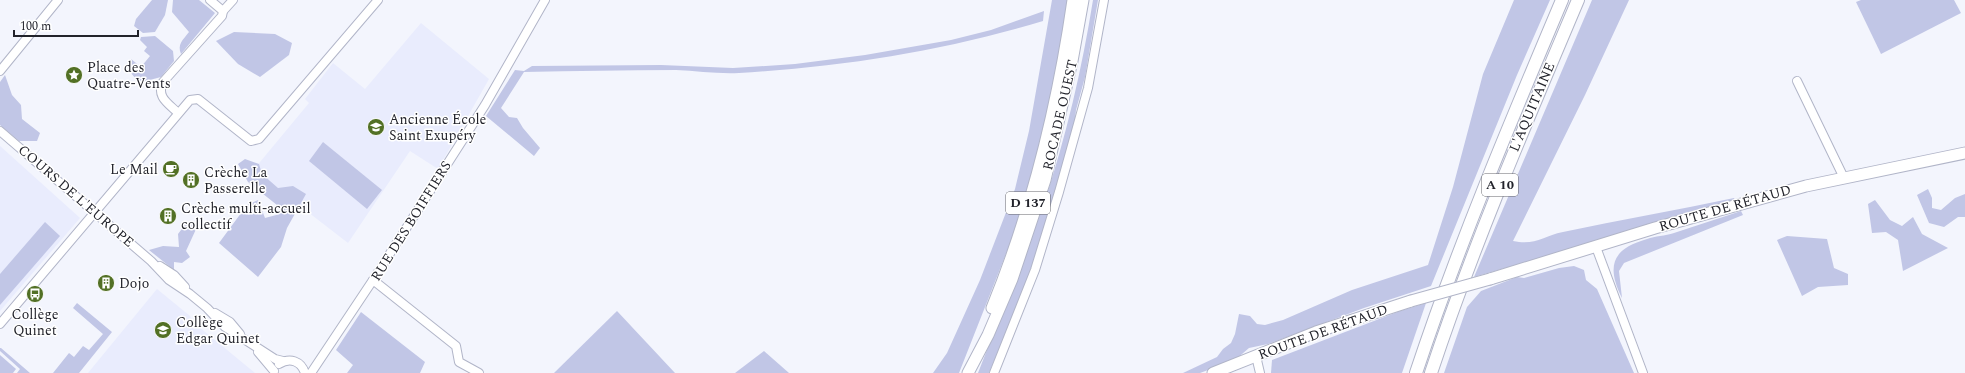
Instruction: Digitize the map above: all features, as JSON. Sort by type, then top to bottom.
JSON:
[{"type":"highway","name":"L'AQUITAINE","points":[[1416,373],[1433,320],[1493,164],[1562,0]]},
{"type":"highway","name":"L'AQUITAINE","points":[[1431,373],[1446,327],[1506,170],[1578,0]]},
{"type":"main road","name":"ROCADE OUEST","points":[[968,373],[1005,272],[1036,176],[1066,47],[1073,0]]},
{"type":"main road","name":"ROCADE OUEST","points":[[973,361],[988,335],[1012,279],[1045,180],[1072,61],[1083,0]]},
{"type":"main road","name":"ROUTE DE RÉTAUD","points":[[1213,373],[1316,332],[1411,301],[1490,279],[1656,228],[1768,196],[1844,178],[1965,153]]},
{"type":"street","points":[[0,71],[58,0]]},
{"type":"street","points":[[210,0],[223,11]]},
{"type":"street","points":[[178,113],[161,96],[160,88],[222,16],[223,11],[233,0]]},
{"type":"street","points":[[0,324],[190,100],[198,99],[251,141],[259,139],[378,0]]},
{"type":"street","name":"RUE DES BOIFFIERS","points":[[311,373],[373,280],[485,105],[545,0]]},
{"type":"street","points":[[994,373],[1035,270],[1059,192],[1088,88],[1104,0]]},
{"type":"street","points":[[1797,81],[1844,178]]},
{"type":"street","name":"COURS DE L'EUROPE","points":[[0,131],[151,261],[174,275],[190,294],[207,308],[225,327],[249,344],[275,359],[295,361],[303,369]]},
{"type":"street","points":[[1596,247],[1634,353],[1643,373]]},
{"type":"street","points":[[373,280],[456,346],[459,362],[479,373]]},
{"type":"street","name":"COURS DE L'EUROPE","points":[[249,344],[274,372]]},
{"type":"street","points":[[1256,356],[1260,373]]},
{"type":"street","points":[[303,369],[321,357]]},
{"type":"street","points":[[274,372],[278,365],[283,361]]},
{"type":"shaded area","points":[[152,0],[168,0],[165,15],[155,32],[143,33],[134,26],[136,19]]},
{"type":"shaded area","points":[[173,0],[199,0],[215,13],[181,54],[180,45],[189,32],[172,12]]},
{"type":"shaded area","points":[[1052,0],[1069,0],[1042,139],[1013,236],[959,373],[933,373],[947,353],[980,280],[1015,189],[1029,131]]},
{"type":"shaded area","points":[[1093,0],[1098,0],[1085,77],[1052,205],[1024,289],[989,373],[978,373],[1028,246],[1052,178],[1073,103]]},
{"type":"shaded area","points":[[1514,0],[1550,0],[1517,75],[1431,286],[1364,308],[1268,344],[1249,348],[1235,360],[1200,373],[1183,373],[1217,357],[1223,349],[1231,343],[1235,334],[1239,314],[1250,316],[1257,324],[1265,325],[1283,320],[1352,290],[1428,265],[1453,187],[1483,74]]},
{"type":"shaded area","points":[[1592,0],[1629,0],[1585,95],[1513,241],[1527,242],[1539,240],[1563,232],[1734,198],[1736,202],[1640,227],[1627,233],[1474,277]]},
{"type":"shaded area","points":[[1861,0],[1954,0],[1961,13],[1881,54],[1856,2]]},
{"type":"shaded area","points":[[1044,11],[1043,21],[1006,32],[892,56],[816,67],[731,73],[676,70],[524,72],[501,108],[509,117],[517,118],[523,128],[540,148],[534,156],[486,116],[515,70],[524,71],[532,66],[661,65],[733,68],[795,64],[865,55],[951,40],[991,30]]},
{"type":"shaded area","name":"Ancienne École Saint Exupéry","points":[[421,23],[489,79],[438,169],[410,151],[348,243],[282,192],[250,174],[309,103],[305,99],[333,63],[365,89]]},
{"type":"shaded area","points":[[234,32],[275,34],[292,43],[289,55],[260,77],[238,64],[216,41]]},
{"type":"shaded area","points":[[155,36],[173,51],[174,61],[161,77],[142,82],[137,80],[130,72],[129,60],[131,59],[141,67],[150,56],[144,51],[147,47],[140,40],[141,37]]},
{"type":"shaded area","points":[[5,75],[12,95],[21,105],[22,119],[40,133],[37,141],[19,141],[0,125],[0,82]]},
{"type":"shaded area","points":[[323,142],[382,190],[367,209],[309,161]]},
{"type":"shaded area","points":[[0,146],[80,218],[0,311]]},
{"type":"shaded area","points":[[245,159],[259,164],[262,174],[278,188],[293,186],[306,194],[287,228],[281,247],[258,277],[219,243],[247,205],[258,200],[265,218],[280,214],[282,209],[248,182],[238,164]]},
{"type":"shaded area","points":[[1928,189],[1932,198],[1932,208],[1941,210],[1955,198],[1965,194],[1965,217],[1958,217],[1944,227],[1929,223],[1917,195]]},
{"type":"shaded area","points":[[1875,200],[1890,220],[1902,226],[1913,217],[1922,234],[1948,248],[1903,271],[1898,240],[1886,232],[1872,233],[1868,204]]},
{"type":"shaded area","points":[[1741,211],[1743,215],[1624,263],[1619,271],[1622,298],[1614,277],[1614,268],[1615,260],[1626,248],[1650,238],[1674,233]]},
{"type":"shaded area","points":[[45,222],[60,236],[0,305],[0,274]]},
{"type":"shaded area","points":[[187,222],[197,227],[186,251],[190,257],[182,263],[174,262],[174,270],[149,250],[163,246],[179,247],[178,234]]},
{"type":"shaded area","points":[[1787,236],[1827,239],[1834,268],[1848,274],[1848,285],[1818,287],[1802,296],[1777,240]]},
{"type":"shaded area","points":[[1574,266],[1584,270],[1586,280],[1597,289],[1634,373],[1444,373],[1467,307],[1481,291],[1517,277],[1524,278],[1559,268]]},
{"type":"shaded area","name":"Collège Edgar Quinet","points":[[157,289],[190,316],[193,322],[255,373],[88,373]]},
{"type":"shaded area","points":[[77,303],[112,332],[79,373],[53,373],[69,353],[74,357],[83,346],[89,350],[103,334],[73,308]]},
{"type":"shaded area","points":[[1426,303],[1402,373],[1271,373],[1272,360],[1400,311]]},
{"type":"shaded area","points":[[617,311],[675,373],[554,373]]},
{"type":"shaded area","points":[[361,312],[425,362],[420,373],[347,373],[353,365],[336,350]]},
{"type":"shaded area","points":[[0,348],[30,373],[17,373],[20,369],[0,351]]},
{"type":"shaded area","points":[[764,351],[789,373],[735,373]]},
{"type":"shaded area","points":[[0,355],[16,369],[13,373],[0,373]]},
{"type":"place","name":"Place des Quatre-Vents","points":[[74,75]]},
{"type":"place","name":"Ancienne École Saint Exupéry","points":[[376,127]]},
{"type":"place","name":"Le Mail","points":[[171,169]]},
{"type":"place","name":"Crèche La Passerelle","points":[[191,180]]},
{"type":"place","name":"Crèche multi-accueil collectif","points":[[168,216]]},
{"type":"place","name":"Dojo","points":[[106,283]]},
{"type":"place","name":"Collège Quinet","points":[[35,294]]},
{"type":"place","name":"Collège Edgar Quinet","points":[[163,330]]}]
